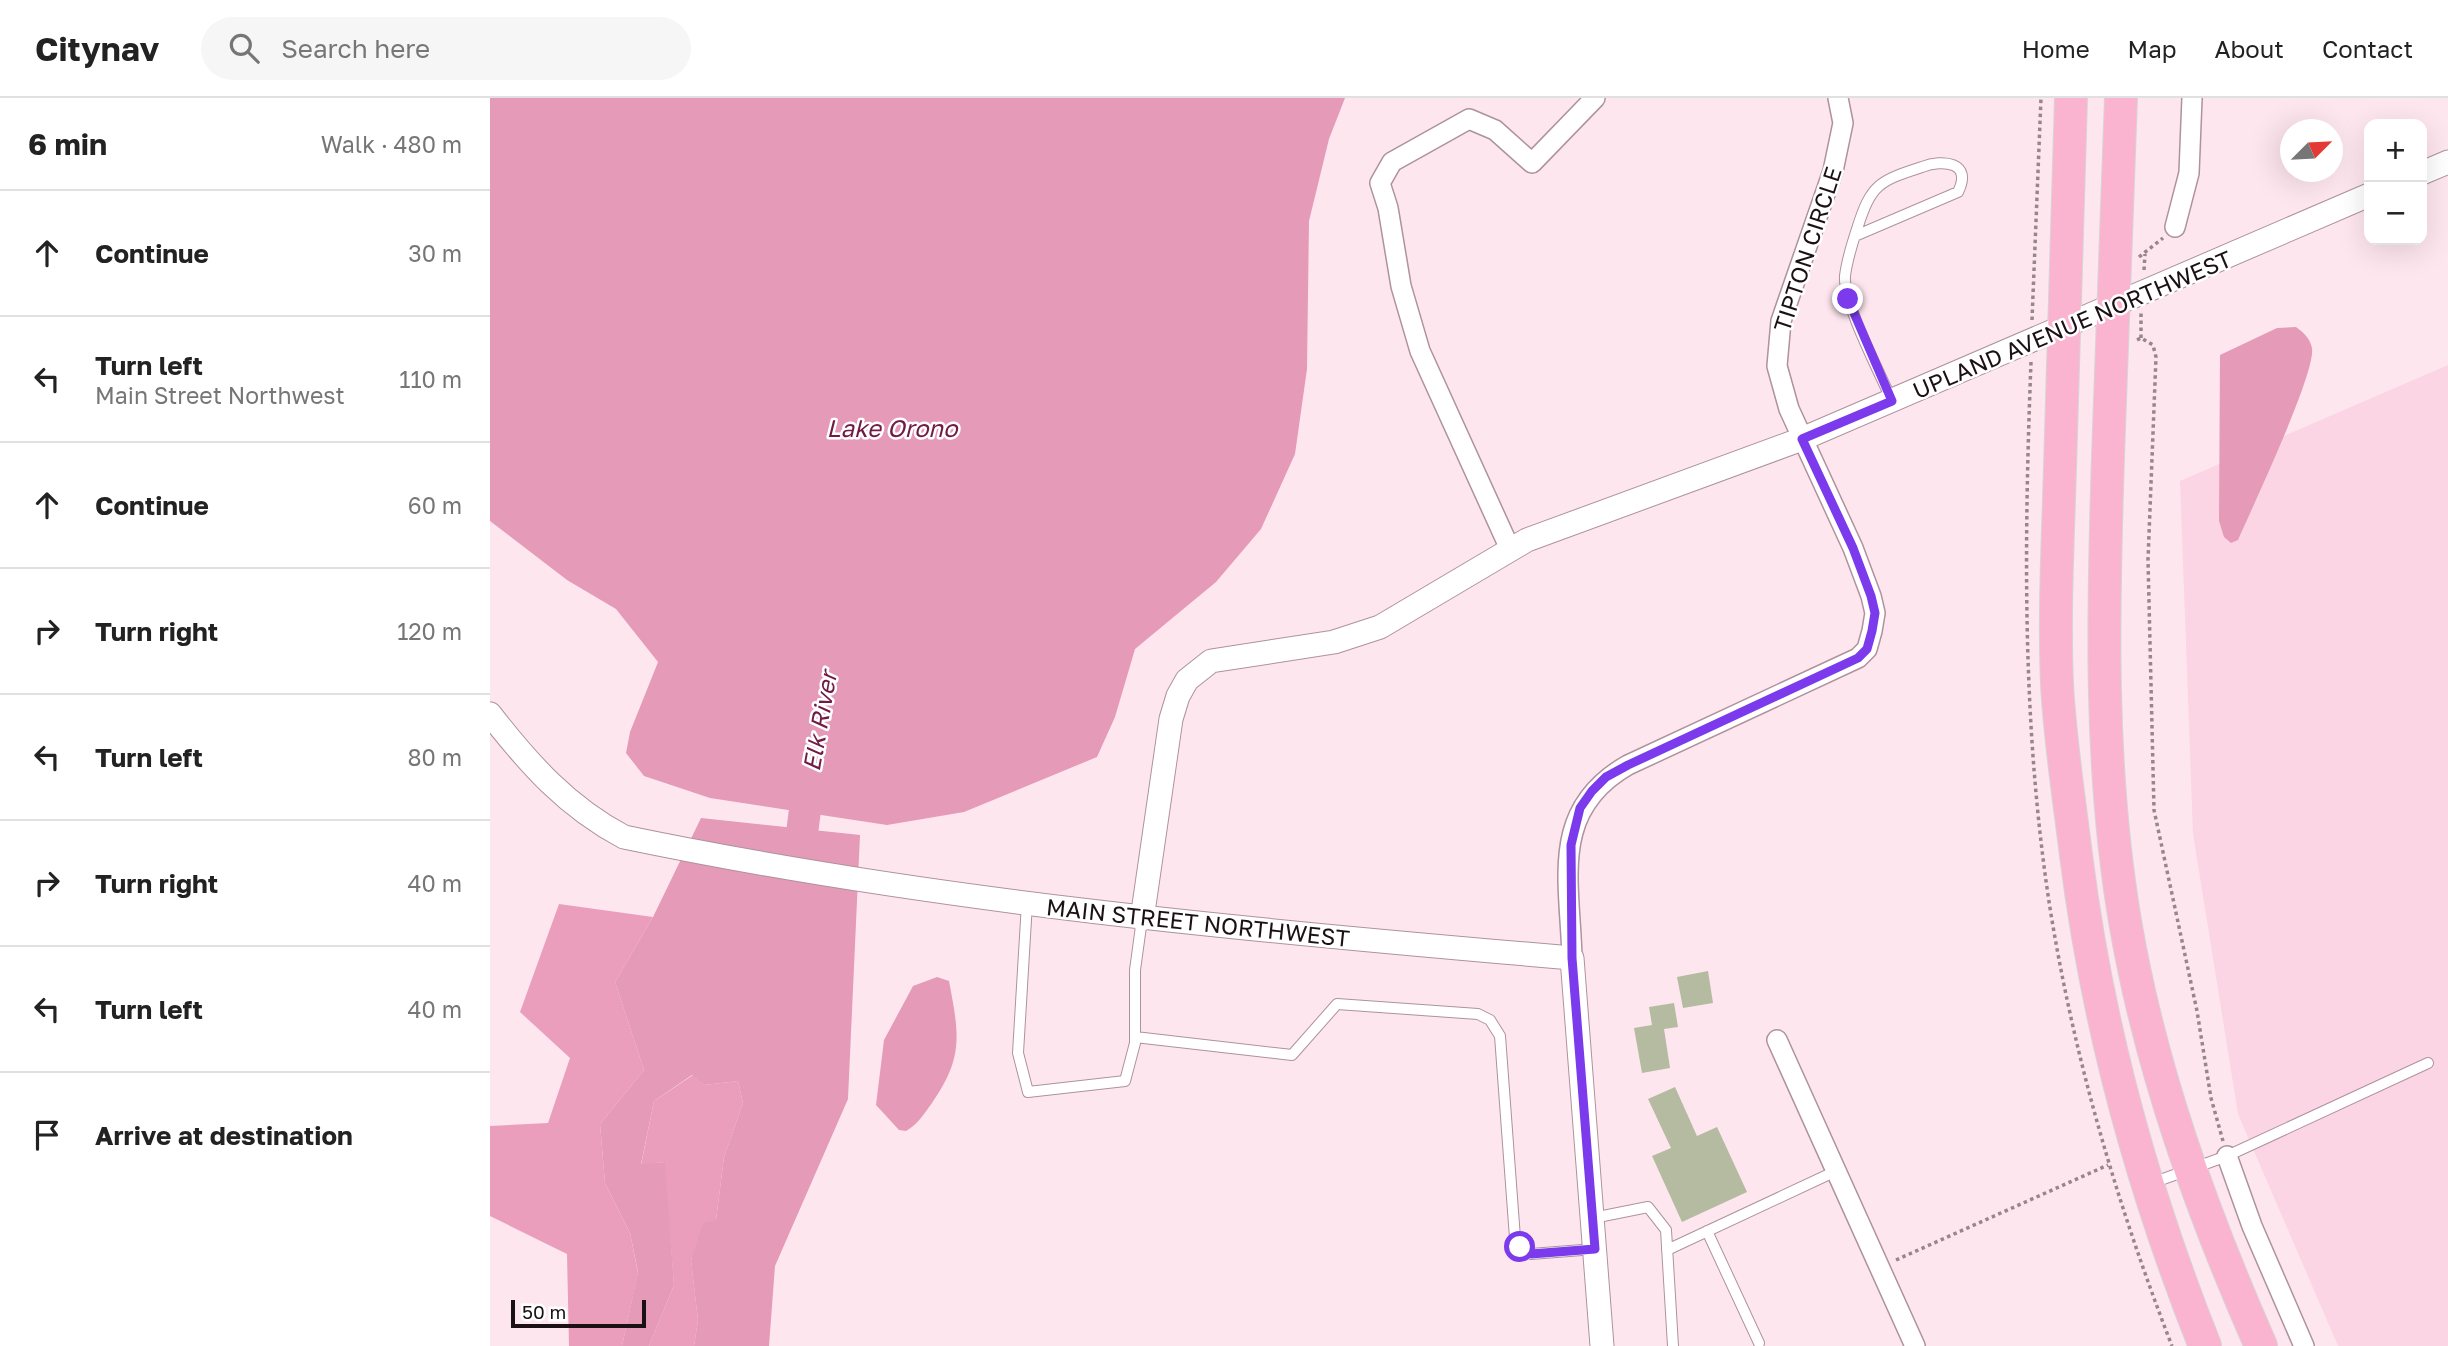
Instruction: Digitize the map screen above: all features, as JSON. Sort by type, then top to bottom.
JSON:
[{"type":"highway","points":[[2071,98],[2062,327],[2056,626],[2057,686],[2067,797],[2081,904],[2102,1015],[2125,1111],[2181,1286],[2205,1346]]},
{"type":"highway","points":[[2121,98],[2104,668],[2109,786],[2131,954],[2153,1047],[2190,1170],[2228,1270],[2261,1346]]},
{"type":"street","points":[[1510,549],[1420,351],[1401,286],[1388,208],[1380,183],[1392,162],[1469,119],[1495,130],[1532,163],[1595,98]]},
{"type":"street","name":"TIPTON CIRCLE","points":[[1572,958],[1571,845],[1580,808],[1592,791],[1606,777],[1628,765],[1858,658],[1867,649],[1875,613],[1871,596],[1853,548],[1802,439],[1782,388],[1777,366],[1781,321],[1833,171],[1843,123],[1838,98]]},
{"type":"street","points":[[2175,227],[2189,173],[2192,98]]},
{"type":"street","points":[[2427,171],[2448,162]]},
{"type":"street","name":"UPLAND AVENUE NORTHWEST","points":[[1142,919],[1167,738],[1178,696],[1188,680],[1211,661],[1334,642],[1380,627],[1510,549],[1553,529],[1802,439],[2364,197]]},
{"type":"street","name":"MAIN STREET NORTHWEST","points":[[490,714],[539,775],[566,800],[594,821],[624,836],[891,884],[1142,919],[1572,958]]},
{"type":"street","points":[[1572,958],[1602,1346]]},
{"type":"street","points":[[1777,1040],[1915,1346]]},
{"type":"street","points":[[2228,1156],[2252,1226],[2304,1346]]},
{"type":"lane","points":[[1855,236],[1958,192],[1964,181],[1961,170],[1953,164],[1930,164],[1895,176],[1873,189],[1855,236],[1845,277],[1848,299],[1892,401]]},
{"type":"lane","points":[[1027,903],[1018,1053],[1028,1091],[1125,1081],[1135,1037],[1135,970],[1142,919]]},
{"type":"lane","points":[[1135,1037],[1292,1055],[1337,1004],[1478,1014],[1490,1020],[1500,1036],[1515,1238],[1520,1247],[1531,1254],[1595,1249]]},
{"type":"lane","points":[[2148,1185],[2228,1156],[2428,1063]]},
{"type":"lane","points":[[1667,1250],[1836,1171]]},
{"type":"lane","points":[[1592,1218],[1648,1207],[1666,1230],[1673,1346]]},
{"type":"lane","points":[[1707,1231],[1759,1343]]},
{"type":"path","points":[[2033,307],[2041,98]]},
{"type":"path","points":[[2145,254],[2175,227]]},
{"type":"path","points":[[2141,338],[2153,345],[2157,366],[2148,560],[2154,810],[2199,1022],[2211,1098],[2228,1156]]},
{"type":"path","points":[[1880,1267],[2108,1165]]},
{"type":"shaded area","points":[[2448,365],[2448,1346],[2338,1346],[2238,1114],[2193,834],[2180,481]]},
{"type":"shaded area","points":[[559,904],[653,917],[615,982],[644,1070],[600,1124],[605,1183],[630,1233],[638,1273],[622,1346],[569,1346],[567,1254],[490,1216],[490,1126],[548,1123],[570,1058],[520,1012]]},
{"type":"shaded area","points":[[693,1075],[704,1085],[738,1081],[743,1103],[724,1157],[716,1220],[691,1260],[698,1320],[694,1346],[649,1346],[674,1285],[664,1162],[641,1165],[654,1101]]},
{"type":"water","name":"Lake Orono","points":[[490,98],[1345,98],[1329,139],[1309,221],[1307,369],[1295,454],[1261,529],[1216,582],[1135,649],[1115,717],[1097,757],[964,812],[887,825],[710,798],[644,776],[626,753],[630,732],[658,662],[616,609],[567,580],[490,521]]},
{"type":"water","points":[[2296,327],[2308,338],[2312,348],[2311,362],[2282,441],[2238,540],[2231,543],[2224,537],[2219,521],[2220,355],[2277,328]]},
{"type":"water","points":[[701,818],[860,835],[848,1099],[775,1266],[769,1346],[694,1346],[698,1320],[691,1261],[703,1223],[716,1220],[724,1157],[743,1103],[738,1081],[704,1085],[692,1075],[654,1101],[641,1164],[665,1162],[674,1285],[649,1346],[622,1346],[638,1272],[630,1233],[605,1183],[600,1124],[644,1070],[615,982],[653,917]]},
{"type":"water","points":[[937,977],[949,981],[956,1031],[954,1058],[942,1087],[923,1115],[906,1131],[899,1130],[876,1105],[884,1040],[913,986]]},
{"type":"building","points":[[1708,971],[1713,1003],[1683,1008],[1677,977]]},
{"type":"building","points":[[1674,1003],[1678,1027],[1664,1029],[1670,1068],[1642,1073],[1634,1028],[1652,1025],[1649,1007]]},
{"type":"building","points":[[1675,1087],[1697,1136],[1717,1127],[1747,1192],[1682,1222],[1652,1156],[1671,1148],[1648,1099]]},
{"type":"waterway","name":"Elk River","points":[[797,872],[810,771]]},
{"type":"route","points":[[1520,1247],[1531,1254],[1595,1249],[1572,958],[1571,845],[1573,825],[1580,808],[1606,777],[1858,658],[1867,649],[1875,613],[1871,596],[1853,548],[1836,517],[1802,439],[1892,401],[1848,299]]}]
